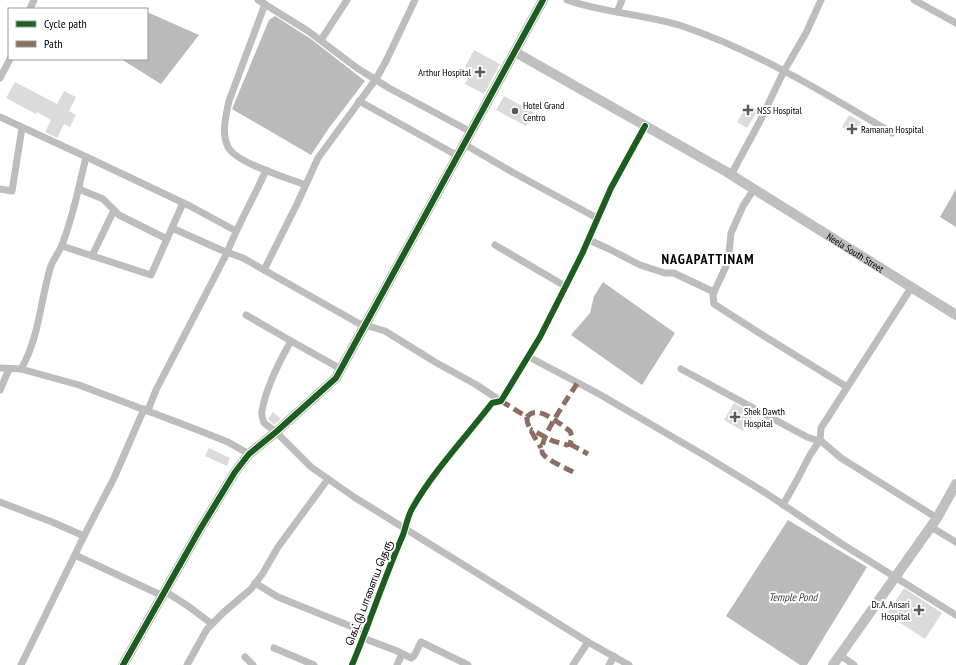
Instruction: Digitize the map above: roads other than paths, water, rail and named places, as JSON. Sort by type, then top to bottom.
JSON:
[{"type":"street","points":[[258,0],[308,31],[357,68],[471,132]]},
{"type":"street","points":[[321,40],[347,0]]},
{"type":"street","points":[[264,270],[318,158],[376,79],[415,0]]},
{"type":"street","points":[[124,665],[199,531],[235,472],[249,454],[336,378],[543,0]]},
{"type":"street","points":[[567,0],[584,6],[680,26],[715,38],[784,71],[892,133]]},
{"type":"street","points":[[617,12],[622,0]]},
{"type":"street","points":[[731,175],[821,0]]},
{"type":"street","points":[[914,0],[956,23]]},
{"type":"street","points":[[265,4],[229,100],[225,117],[225,137],[230,150],[245,160],[258,167],[305,185]]},
{"type":"street","name":"Neela South Street","points":[[515,52],[731,175],[910,288],[956,315]]},
{"type":"street","points":[[0,78],[9,60]]},
{"type":"street","points":[[359,101],[458,156]]},
{"type":"street","points":[[0,117],[183,203],[236,231]]},
{"type":"street","points":[[172,228],[228,253],[243,258],[358,323],[385,331],[501,401],[529,357],[589,240],[610,188],[645,126]]},
{"type":"street","points":[[0,189],[12,191],[22,128]]},
{"type":"street","points":[[464,144],[597,218]]},
{"type":"street","points":[[21,369],[31,349],[36,332],[50,267],[62,246],[74,213],[86,157]]},
{"type":"street","points":[[22,665],[156,390],[228,253],[236,231],[266,170]]},
{"type":"street","points":[[78,189],[103,199],[119,215],[167,239]]},
{"type":"street","points":[[754,189],[743,206],[731,233],[728,262],[714,292],[714,304],[847,387]]},
{"type":"street","points":[[62,246],[151,274],[183,203]]},
{"type":"street","points":[[92,256],[114,210]]},
{"type":"street","points":[[589,240],[640,265],[665,273],[674,273],[714,292]]},
{"type":"street","points":[[495,245],[565,286]]},
{"type":"street","points":[[783,504],[820,440],[821,428],[910,288]]},
{"type":"street","points":[[246,315],[341,369]]},
{"type":"street","points":[[291,341],[274,377],[262,412],[264,423],[276,432],[311,467],[328,479],[588,642],[630,665]]},
{"type":"street","points":[[529,357],[641,418],[783,504],[956,615]]},
{"type":"street","points":[[0,368],[21,369],[79,385],[228,442],[249,454]]},
{"type":"street","points":[[0,390],[9,369]]},
{"type":"street","points":[[681,369],[807,438],[820,440],[841,458],[937,518]]},
{"type":"street","name":"கெட்டு பாளைய தெரு","points":[[352,665],[390,562],[406,528],[412,508],[432,477],[492,403],[501,401]]},
{"type":"street","points":[[186,665],[212,624],[255,583],[263,573],[278,547],[328,479]]},
{"type":"street","points":[[833,665],[931,527],[956,484]]},
{"type":"street","points":[[0,502],[84,536]]},
{"type":"street","points":[[931,527],[956,542]]},
{"type":"street","points":[[75,556],[164,594],[188,606],[212,624]]},
{"type":"street","points":[[255,583],[278,597],[364,635],[411,658],[414,656],[421,642],[468,665]]},
{"type":"street","points":[[573,665],[588,642]]},
{"type":"street","points":[[274,648],[314,665]]},
{"type":"street","points":[[397,665],[402,654]]},
{"type":"street","points":[[840,655],[854,665]]},
{"type":"street","points":[[609,665],[614,656]]},
{"type":"street","points":[[245,657],[253,665]]},
{"type":"water","points":[[148,12],[199,35],[161,84],[123,60],[148,60]]},
{"type":"water","points":[[275,16],[311,39],[365,81],[329,128],[311,155],[232,109],[269,20]]},
{"type":"water","points":[[956,189],[956,227],[940,217]]},
{"type":"water","points":[[603,282],[675,333],[642,385],[571,335],[590,313],[594,296]]},
{"type":"water","name":"Temple Pond","points":[[788,520],[867,567],[807,665],[800,665],[726,616]]},
{"type":"place","name":"Arthur Hospital","points":[[480,72]]},
{"type":"place","name":"NSS Hospital","points":[[748,110]]},
{"type":"place","name":"Hotel Grand Centro","points":[[515,111]]},
{"type":"place","name":"Ramanan Hospital","points":[[852,129]]},
{"type":"place","name":"Shek Dawth Hospital","points":[[735,417]]},
{"type":"place","name":"Dr.A. Ansari Hospital","points":[[919,610]]},
{"type":"district","name":"NAGAPATTINAM","points":[[708,259]]}]
